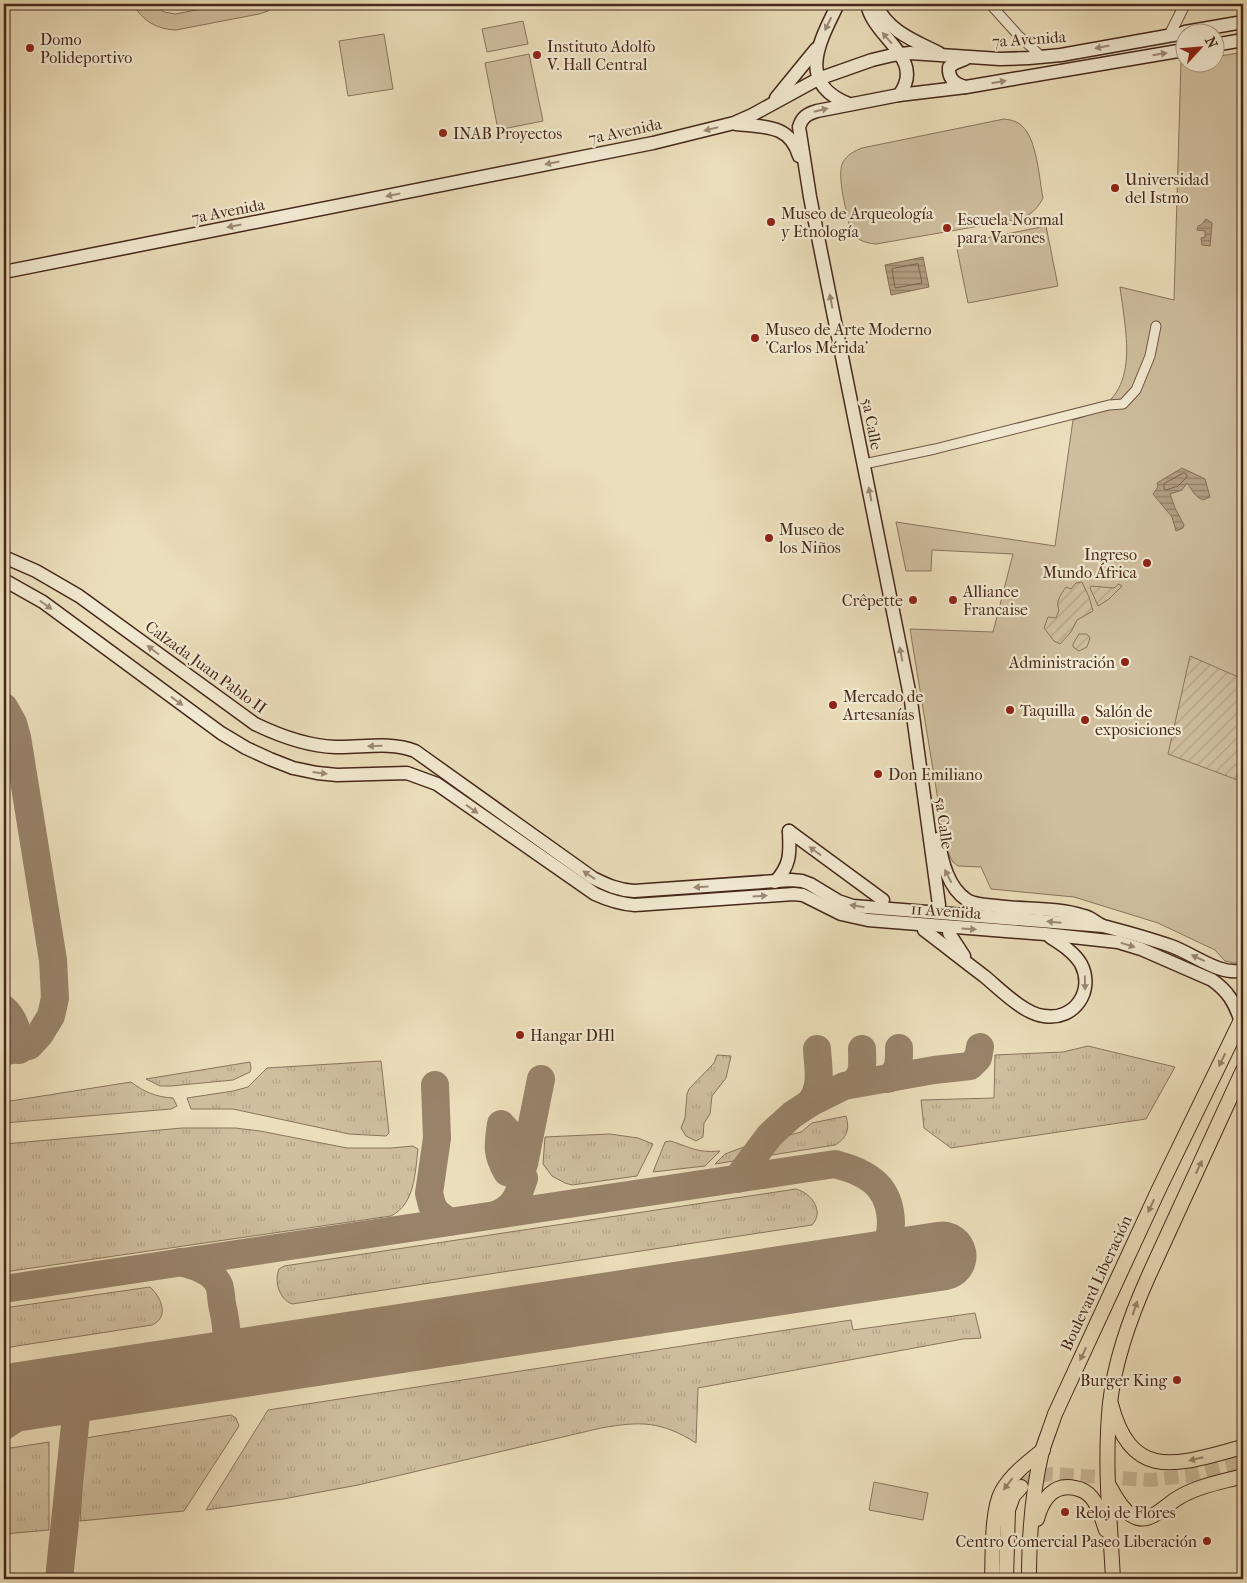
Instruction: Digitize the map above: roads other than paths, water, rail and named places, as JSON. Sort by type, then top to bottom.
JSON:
[{"type":"main road","points":[[770,105],[818,45],[838,4]]},
{"type":"main road","points":[[867,4],[869,13],[877,27],[900,54],[906,65],[908,76],[905,88],[899,95]]},
{"type":"main road","points":[[876,4],[890,25],[946,56]]},
{"type":"main road","name":"7a Avenida","points":[[1224,26],[1243,22]]},
{"type":"main road","name":"7a Avenida","points":[[4,272],[637,146],[734,123],[752,116],[818,79],[872,60],[900,54],[1000,59],[1042,57],[1174,35]]},
{"type":"main road","points":[[1224,43],[1243,40]]},
{"type":"main road","points":[[818,45],[815,62],[818,79],[826,91],[836,100],[849,104]]},
{"type":"main road","name":"7a Avenida","points":[[849,104],[899,95],[966,87],[1174,52]]},
{"type":"main road","points":[[966,87],[956,84],[951,79],[949,67],[970,58]]},
{"type":"main road","name":"5a Calle","points":[[849,104],[807,115],[801,120],[799,127],[810,197],[911,702],[939,905]]},
{"type":"main road","points":[[734,123],[765,127],[784,132],[789,136],[797,149],[810,197]]},
{"type":"main road","name":"Calzada Juan Pablo II","points":[[4,556],[36,571],[79,596],[255,724],[273,733],[312,744],[334,747],[393,746],[405,747],[415,751],[593,878],[606,885],[622,890],[634,891]]},
{"type":"main road","name":"11 Avenida","points":[[4,580],[43,602],[195,714],[246,748],[293,768],[317,773],[336,775],[406,773],[428,780],[437,784],[595,894],[624,904],[794,894],[803,895],[841,914],[868,920],[1045,934],[1118,942],[1147,951],[1222,986],[1230,995],[1242,1019]]},
{"type":"main road","points":[[911,702],[921,734],[943,864],[948,877],[957,890],[967,900],[978,904],[1072,912],[1086,916],[1103,926]]},
{"type":"main road","points":[[775,882],[784,872],[789,861],[789,831],[883,900]]},
{"type":"main road","name":"11 Avenida","points":[[634,891],[802,881],[838,901],[853,906],[1103,926],[1174,947],[1230,972],[1243,970]]},
{"type":"main road","points":[[924,930],[1032,1012],[1042,1016],[1053,1017],[1064,1014],[1082,1000],[1086,989],[1085,976],[1081,963],[1045,934]]},
{"type":"main road","points":[[949,933],[970,965]]},
{"type":"main road","name":"Boulevard Liberación","points":[[1030,1579],[1035,1488],[1043,1450],[1055,1414],[1159,1189],[1242,1019]]},
{"type":"main road","points":[[1113,1579],[1108,1484],[1108,1440],[1110,1402],[1121,1350],[1136,1303],[1243,1070]]},
{"type":"main road","points":[[1110,1402],[1116,1423],[1124,1438],[1141,1454],[1153,1461],[1163,1463],[1177,1462],[1243,1447]]},
{"type":"main road","points":[[992,1579],[995,1517],[999,1497],[1017,1472],[1043,1450]]},
{"type":"main road","points":[[1108,1484],[1124,1509],[1141,1519],[1150,1516],[1184,1494],[1243,1476]]},
{"type":"main road","points":[[1006,1579],[1008,1510],[1013,1496],[1021,1487]]},
{"type":"main road","points":[[1030,1556],[1037,1518],[1042,1506],[1048,1496],[1060,1488],[1080,1489],[1092,1498],[1098,1508],[1111,1542]]},
{"type":"street","points":[[990,4],[1018,35],[1042,57]]},
{"type":"street","points":[[1169,36],[1185,4]]},
{"type":"street","points":[[864,464],[944,447],[1109,405],[1123,404],[1136,390],[1150,356],[1156,326]]},
{"type":"water","points":[[1206,219],[1212,223],[1210,246],[1202,245],[1201,238],[1205,237],[1205,231],[1197,230],[1198,226]]},
{"type":"water","points":[[923,257],[929,287],[891,295],[885,265]]},
{"type":"water","points":[[1182,468],[1205,479],[1210,497],[1203,500],[1200,499],[1187,483],[1182,490],[1170,494],[1184,525],[1183,528],[1176,531],[1172,517],[1153,494],[1158,487],[1157,483]]},
{"type":"tunnel","points":[[1021,1487],[1037,1477],[1050,1474],[1150,1480],[1194,1475],[1243,1462]]},
{"type":"place","name":"Domo Polideportivo","points":[[30,48]]},
{"type":"place","name":"Instituto Adolfo V. Hall Central","points":[[537,55]]},
{"type":"place","name":"INAB Proyectos","points":[[443,133]]},
{"type":"place","name":"Universidad del Istmo","points":[[1115,188]]},
{"type":"place","name":"Museo de Arqueología y Etnología","points":[[771,222]]},
{"type":"place","name":"Escuela Normal para Varones","points":[[947,228]]},
{"type":"place","name":"Museo de Arte Moderno 'Carlos Mérida'","points":[[755,338]]},
{"type":"place","name":"Museo de los Niños","points":[[769,538]]},
{"type":"place","name":"Ingreso Mundo África","points":[[1147,563]]},
{"type":"place","name":"Crêpette","points":[[913,600]]},
{"type":"place","name":"Alliance Francaise","points":[[953,600]]},
{"type":"place","name":"Administración","points":[[1125,662]]},
{"type":"place","name":"Mercado de Artesanías","points":[[833,705]]},
{"type":"place","name":"Taquilla","points":[[1010,710]]},
{"type":"place","name":"Salón de exposiciones","points":[[1085,720]]},
{"type":"place","name":"Don Emiliano","points":[[878,774]]},
{"type":"place","name":"Hangar DHl","points":[[520,1035]]},
{"type":"place","name":"Burger King","points":[[1177,1380]]},
{"type":"place","name":"Reloj de Flores","points":[[1065,1512]]},
{"type":"place","name":"Centro Comercial Paseo Liberación","points":[[1207,1541]]}]
